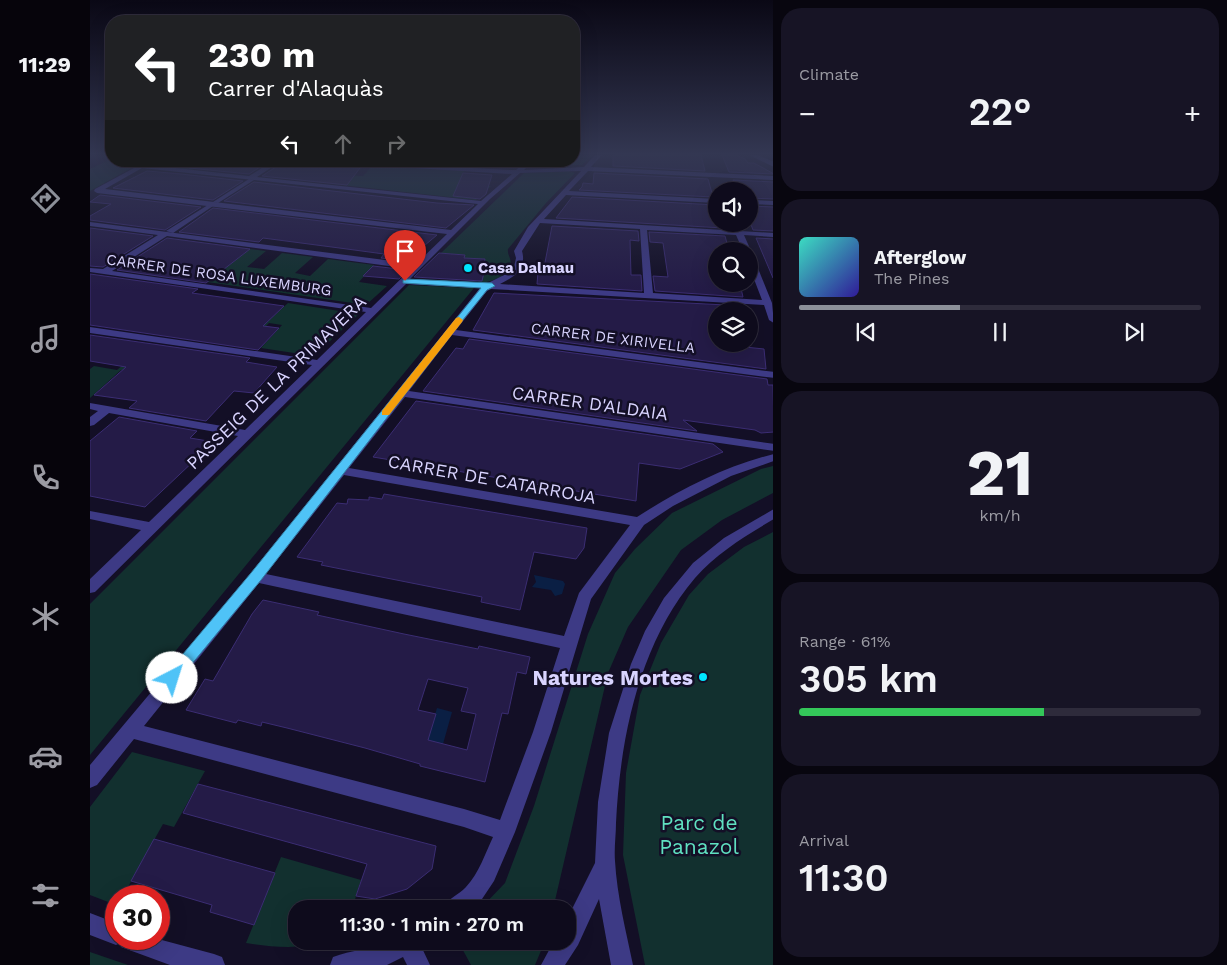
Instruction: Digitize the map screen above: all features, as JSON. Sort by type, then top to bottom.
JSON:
[{"type":"street","points":[[182,200],[453,232]]},
{"type":"street","points":[[104,272],[219,200]]},
{"type":"street","points":[[454,200],[483,203]]},
{"type":"street","name":"PASSEIG DE LA PRIMAVERA","points":[[90,588],[150,527],[248,434],[486,200]]},
{"type":"street","points":[[90,779],[256,577],[484,289],[492,286],[518,268],[520,258],[518,251],[523,241],[557,200]]},
{"type":"street","points":[[758,203],[773,204]]},
{"type":"street","points":[[539,221],[773,234]]},
{"type":"street","points":[[90,224],[418,267]]},
{"type":"street","points":[[642,227],[649,296]]},
{"type":"street","points":[[739,233],[743,242]]},
{"type":"street","name":"CARRER DE ROSA LUXEMBURG","points":[[90,270],[374,311]]},
{"type":"street","points":[[758,278],[773,320]]},
{"type":"street","points":[[405,281],[768,303]]},
{"type":"street","points":[[90,330],[320,363]]},
{"type":"street","name":"CARRER DE XIRIVELLA","points":[[450,332],[773,374]]},
{"type":"street","name":"CARRER D'ALDAIA","points":[[402,393],[773,448]]},
{"type":"street","points":[[90,406],[248,434]]},
{"type":"street","points":[[90,423],[106,409]]},
{"type":"street","points":[[466,900],[473,895],[487,874],[505,832],[542,732],[568,643],[584,597],[638,522],[668,503],[727,473],[773,457]]},
{"type":"street","name":"CARRER DE CATARROJA","points":[[339,470],[638,522]]},
{"type":"street","points":[[622,965],[605,864],[606,816],[611,766],[631,681],[652,633],[678,589],[690,574],[709,556],[743,531],[773,513]]},
{"type":"street","points":[[90,515],[150,527]]},
{"type":"street","points":[[256,577],[568,643]]},
{"type":"street","points":[[129,730],[464,818],[505,832]]},
{"type":"street","points":[[552,965],[570,937],[605,864]]},
{"type":"street","points":[[90,924],[105,930]]},
{"type":"street","points":[[159,950],[214,965]]},
{"type":"street","points":[[341,965],[379,957],[394,950]]},
{"type":"street","points":[[413,950],[418,965]]},
{"type":"green space","points":[[496,200],[549,200],[508,249],[510,268],[503,275],[493,280],[478,283],[482,268],[485,268],[486,264],[464,258],[464,255],[441,253]]},
{"type":"green space","points":[[250,249],[266,251],[247,267],[264,269],[282,253],[313,257],[295,273],[310,276],[328,259],[374,265],[359,282],[387,286],[366,305],[207,282]]},
{"type":"green space","points":[[409,285],[474,288],[90,755],[90,604]]},
{"type":"green space","points":[[288,303],[359,314],[314,356],[261,348],[282,325],[269,323],[247,346],[250,320],[266,323]]},
{"type":"green space","points":[[147,344],[135,372],[121,370],[90,398],[90,369],[94,366],[117,370]]},
{"type":"green space","points":[[773,466],[773,493],[722,520],[681,550],[628,627],[608,673],[555,900],[489,900],[505,883],[534,806],[588,634],[615,573],[635,549],[672,513],[761,469]]},
{"type":"green space","name":"Parc de Panazol","points":[[773,532],[773,965],[645,965],[623,855],[626,773],[640,695],[661,643],[689,595],[708,574],[744,547]]},
{"type":"green space","points":[[132,752],[205,771],[174,827],[163,824],[129,885],[105,885],[105,901],[90,895],[90,807]]},
{"type":"green space","points":[[281,857],[361,880],[355,900],[288,900],[288,947],[246,943]]},
{"type":"green space","points":[[463,950],[541,950],[535,965],[471,965]]},
{"type":"green space","points":[[90,952],[128,965],[90,965]]},
{"type":"water","points":[[534,575],[563,581],[565,584],[562,594],[555,596],[551,590],[532,587],[536,582]]},
{"type":"water","points":[[437,708],[452,712],[443,744],[427,741]]},
{"type":"building","points":[[93,200],[142,200],[201,207],[165,230],[90,220],[90,216],[111,204],[90,202]]},
{"type":"building","points":[[411,200],[474,205],[446,228],[224,201]]},
{"type":"building","points":[[570,200],[627,200],[708,205],[708,227],[556,218]]},
{"type":"building","points":[[758,206],[773,207],[773,231],[758,230]]},
{"type":"building","points":[[213,208],[437,235],[418,251],[426,252],[415,262],[381,258],[384,254],[263,238],[259,242],[179,232]]},
{"type":"building","points":[[552,226],[638,231],[639,241],[630,240],[631,275],[641,275],[642,291],[537,284],[538,272],[543,273]]},
{"type":"building","points":[[90,228],[153,236],[103,267],[90,266]]},
{"type":"building","points":[[649,232],[725,236],[727,242],[708,242],[708,292],[742,292],[743,297],[655,291],[653,276],[668,277],[663,243],[650,242]]},
{"type":"building","points":[[167,238],[250,249],[206,283],[117,270]]},
{"type":"building","points":[[756,238],[773,239],[773,278]]},
{"type":"building","name":"Casa Dalmau","points":[[439,253],[465,255],[464,258],[485,259],[484,263],[486,264],[482,281],[414,277]]},
{"type":"building","points":[[373,266],[407,270],[399,279],[363,276]]},
{"type":"building","points":[[90,274],[198,289],[192,293],[284,306],[263,326],[279,328],[258,350],[90,325]]},
{"type":"building","points":[[494,293],[708,304],[708,352],[758,352],[758,348],[764,349],[766,369],[473,330]]},
{"type":"building","points":[[90,335],[250,358],[246,362],[277,367],[254,393],[234,391],[206,421],[129,408],[137,401],[94,395],[126,367],[90,361]]},
{"type":"building","points":[[469,339],[767,379],[768,385],[773,385],[773,432],[761,433],[755,430],[683,420],[697,431],[423,391],[456,348],[463,349]]},
{"type":"building","points":[[416,401],[713,444],[723,452],[680,469],[639,463],[636,501],[373,457]]},
{"type":"building","points":[[119,417],[197,431],[190,438],[214,442],[145,507],[90,496],[90,441]]},
{"type":"building","points":[[384,494],[587,528],[584,548],[576,559],[534,552],[520,610],[481,602],[482,597],[321,565],[323,562],[297,557],[337,503],[347,504],[348,499],[369,500],[369,497],[382,499]]},
{"type":"building","points":[[263,600],[319,612],[317,615],[404,634],[478,649],[479,646],[530,657],[526,674],[517,672],[508,714],[502,713],[485,782],[420,766],[420,764],[365,748],[287,728],[262,722],[261,726],[238,720],[236,723],[186,710],[205,679],[213,681],[252,614]],"holes":[[[428,679],[468,688],[461,711],[476,714],[467,750],[428,740],[436,714],[418,710]]]},
{"type":"building","points":[[198,784],[436,846],[432,869],[407,889],[375,899],[356,896],[367,864],[183,813]]},
{"type":"building","points":[[154,839],[275,873],[254,925],[210,912],[212,905],[170,893],[170,885],[144,885],[131,881]]},
{"type":"slow traffic","points":[[385,413],[459,320]]},
{"type":"place","name":"Casa Dalmau","points":[[468,268]]},
{"type":"place","name":"Natures Mortes","points":[[703,677]]},
{"type":"route","points":[[172,678],[256,577],[455,324],[484,289],[492,286],[405,281]]}]
